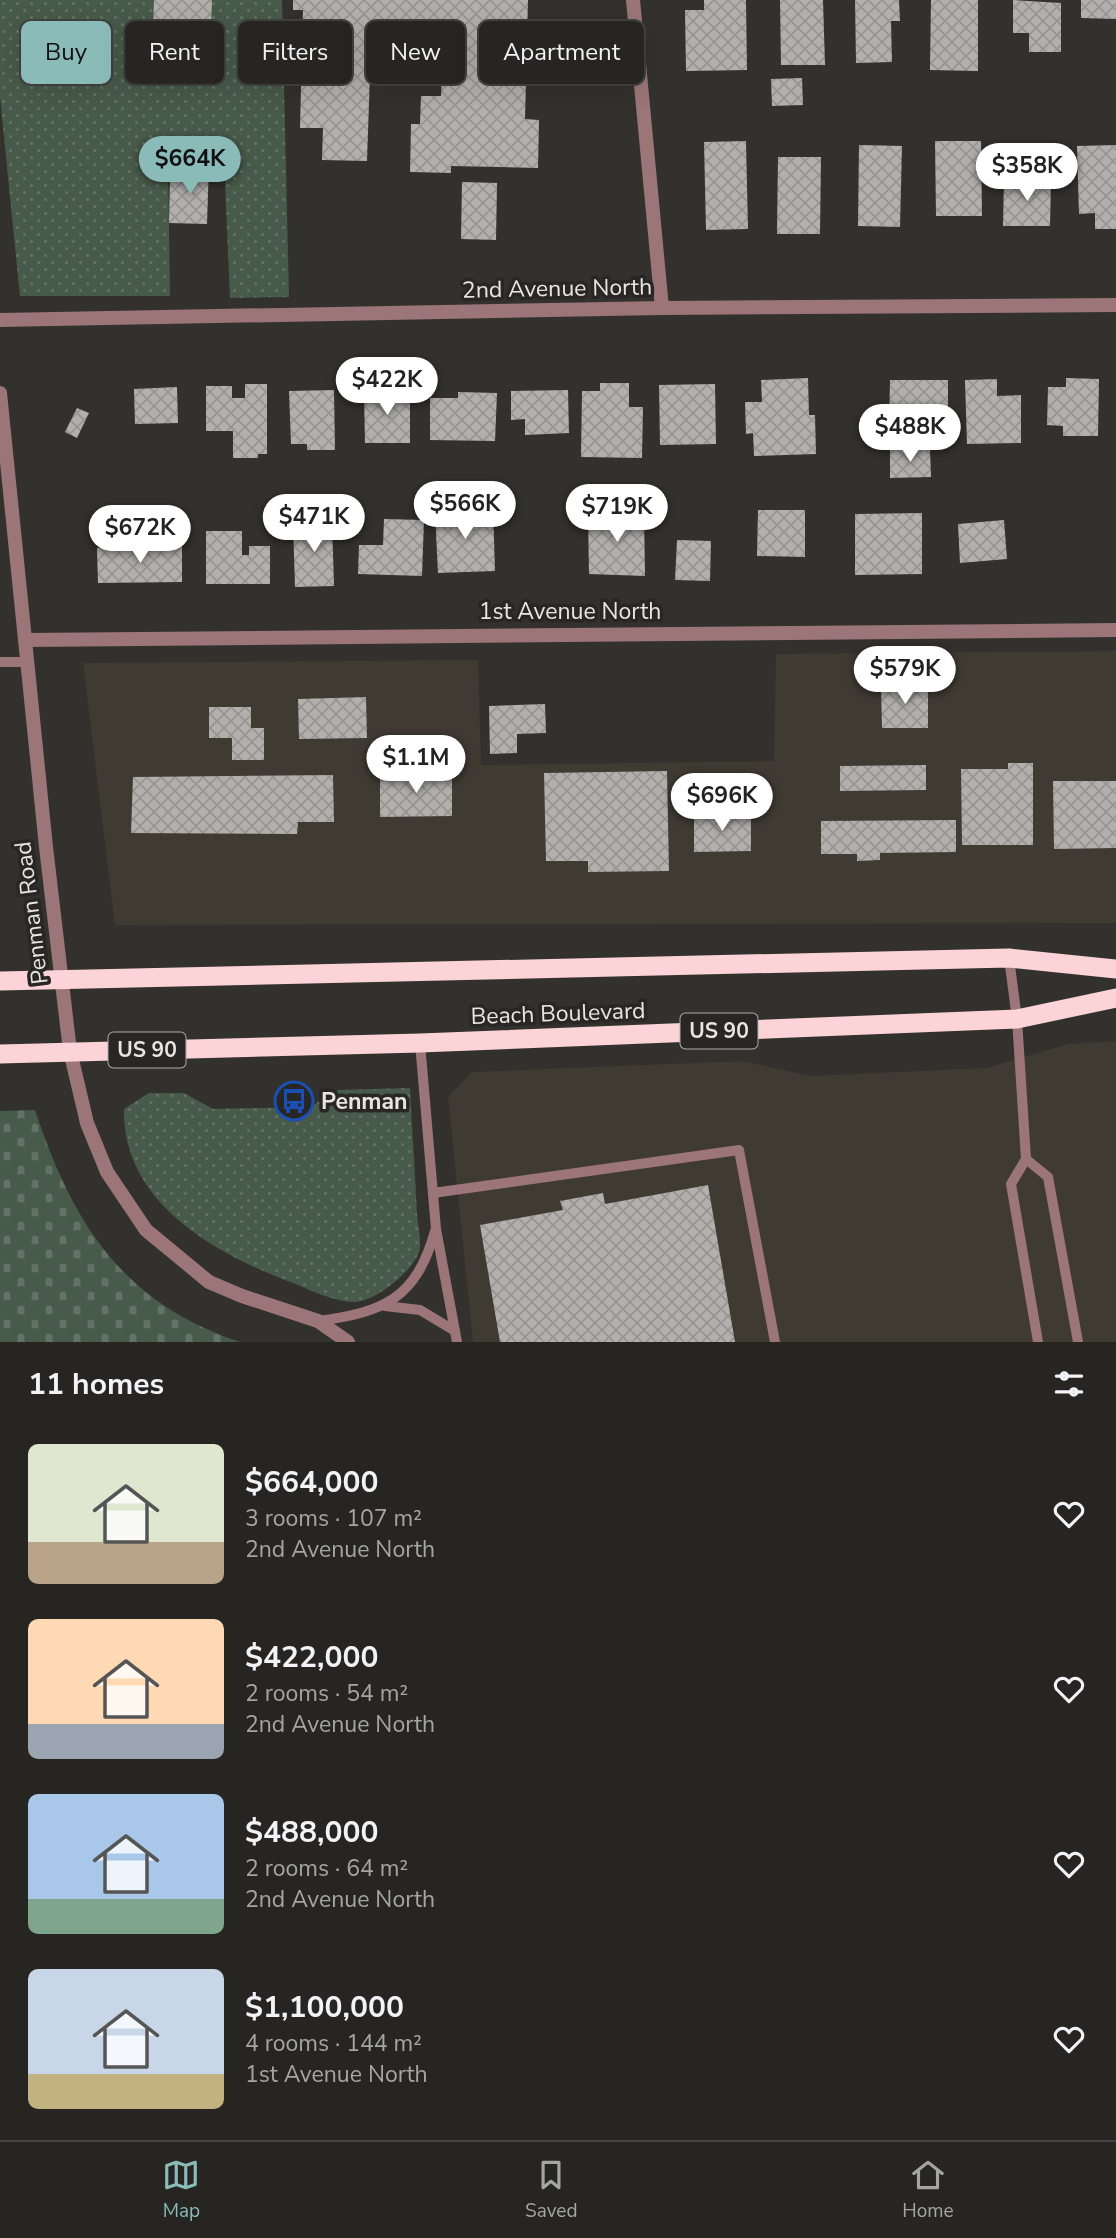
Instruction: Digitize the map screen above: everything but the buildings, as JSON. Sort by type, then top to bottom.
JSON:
[{"type":"highway","points":[[0,981],[1009,958],[1116,969]]},
{"type":"highway","name":"Beach Boulevard","points":[[0,1054],[420,1043],[1017,1018],[1116,998]]},
{"type":"street","points":[[634,0],[662,308]]},
{"type":"street","name":"2nd Avenue North","points":[[0,320],[662,308],[1116,305]]},
{"type":"street","name":"Penman Road","points":[[0,393],[4,482],[25,640],[70,1051],[88,1123],[107,1172],[146,1230],[209,1282],[318,1321],[348,1342]]},
{"type":"street","name":"1st Avenue North","points":[[25,640],[1116,630]]},
{"type":"lane","points":[[0,662],[26,662]]},
{"type":"lane","points":[[1009,958],[1017,1018],[1026,1159],[1011,1184],[1038,1342]]},
{"type":"lane","points":[[420,1043],[436,1229],[456,1336]]},
{"type":"lane","points":[[433,1193],[739,1150],[775,1342]]},
{"type":"lane","points":[[1026,1159],[1048,1177],[1078,1342]]},
{"type":"lane","points":[[318,1321],[349,1317],[385,1306],[410,1285],[426,1262],[436,1229]]},
{"type":"lane","points":[[385,1306],[420,1310],[456,1336]]},
{"type":"shaded area","points":[[1116,651],[1116,923],[115,925],[83,663],[478,660],[481,765],[774,761],[776,654]]},
{"type":"shaded area","points":[[1116,1041],[1116,1342],[473,1342],[448,1097],[472,1072],[743,1061],[811,1076],[986,1068],[1069,1044]]},
{"type":"green space","points":[[0,0],[282,0],[282,21],[238,21],[238,84],[284,84],[289,297],[230,298],[224,159],[168,160],[170,296],[20,296],[0,97]]},
{"type":"green space","points":[[410,1088],[420,1248],[415,1260],[401,1277],[363,1301],[331,1298],[315,1292],[234,1257],[205,1240],[156,1198],[139,1172],[128,1142],[124,1109],[149,1093],[184,1093],[213,1109],[310,1107],[338,1090]]},
{"type":"green space","points":[[35,1110],[66,1188],[107,1253],[133,1281],[163,1305],[199,1325],[240,1342],[0,1342],[0,1111]]},
{"type":"place","name":"Penman","points":[[294,1101]]}]
